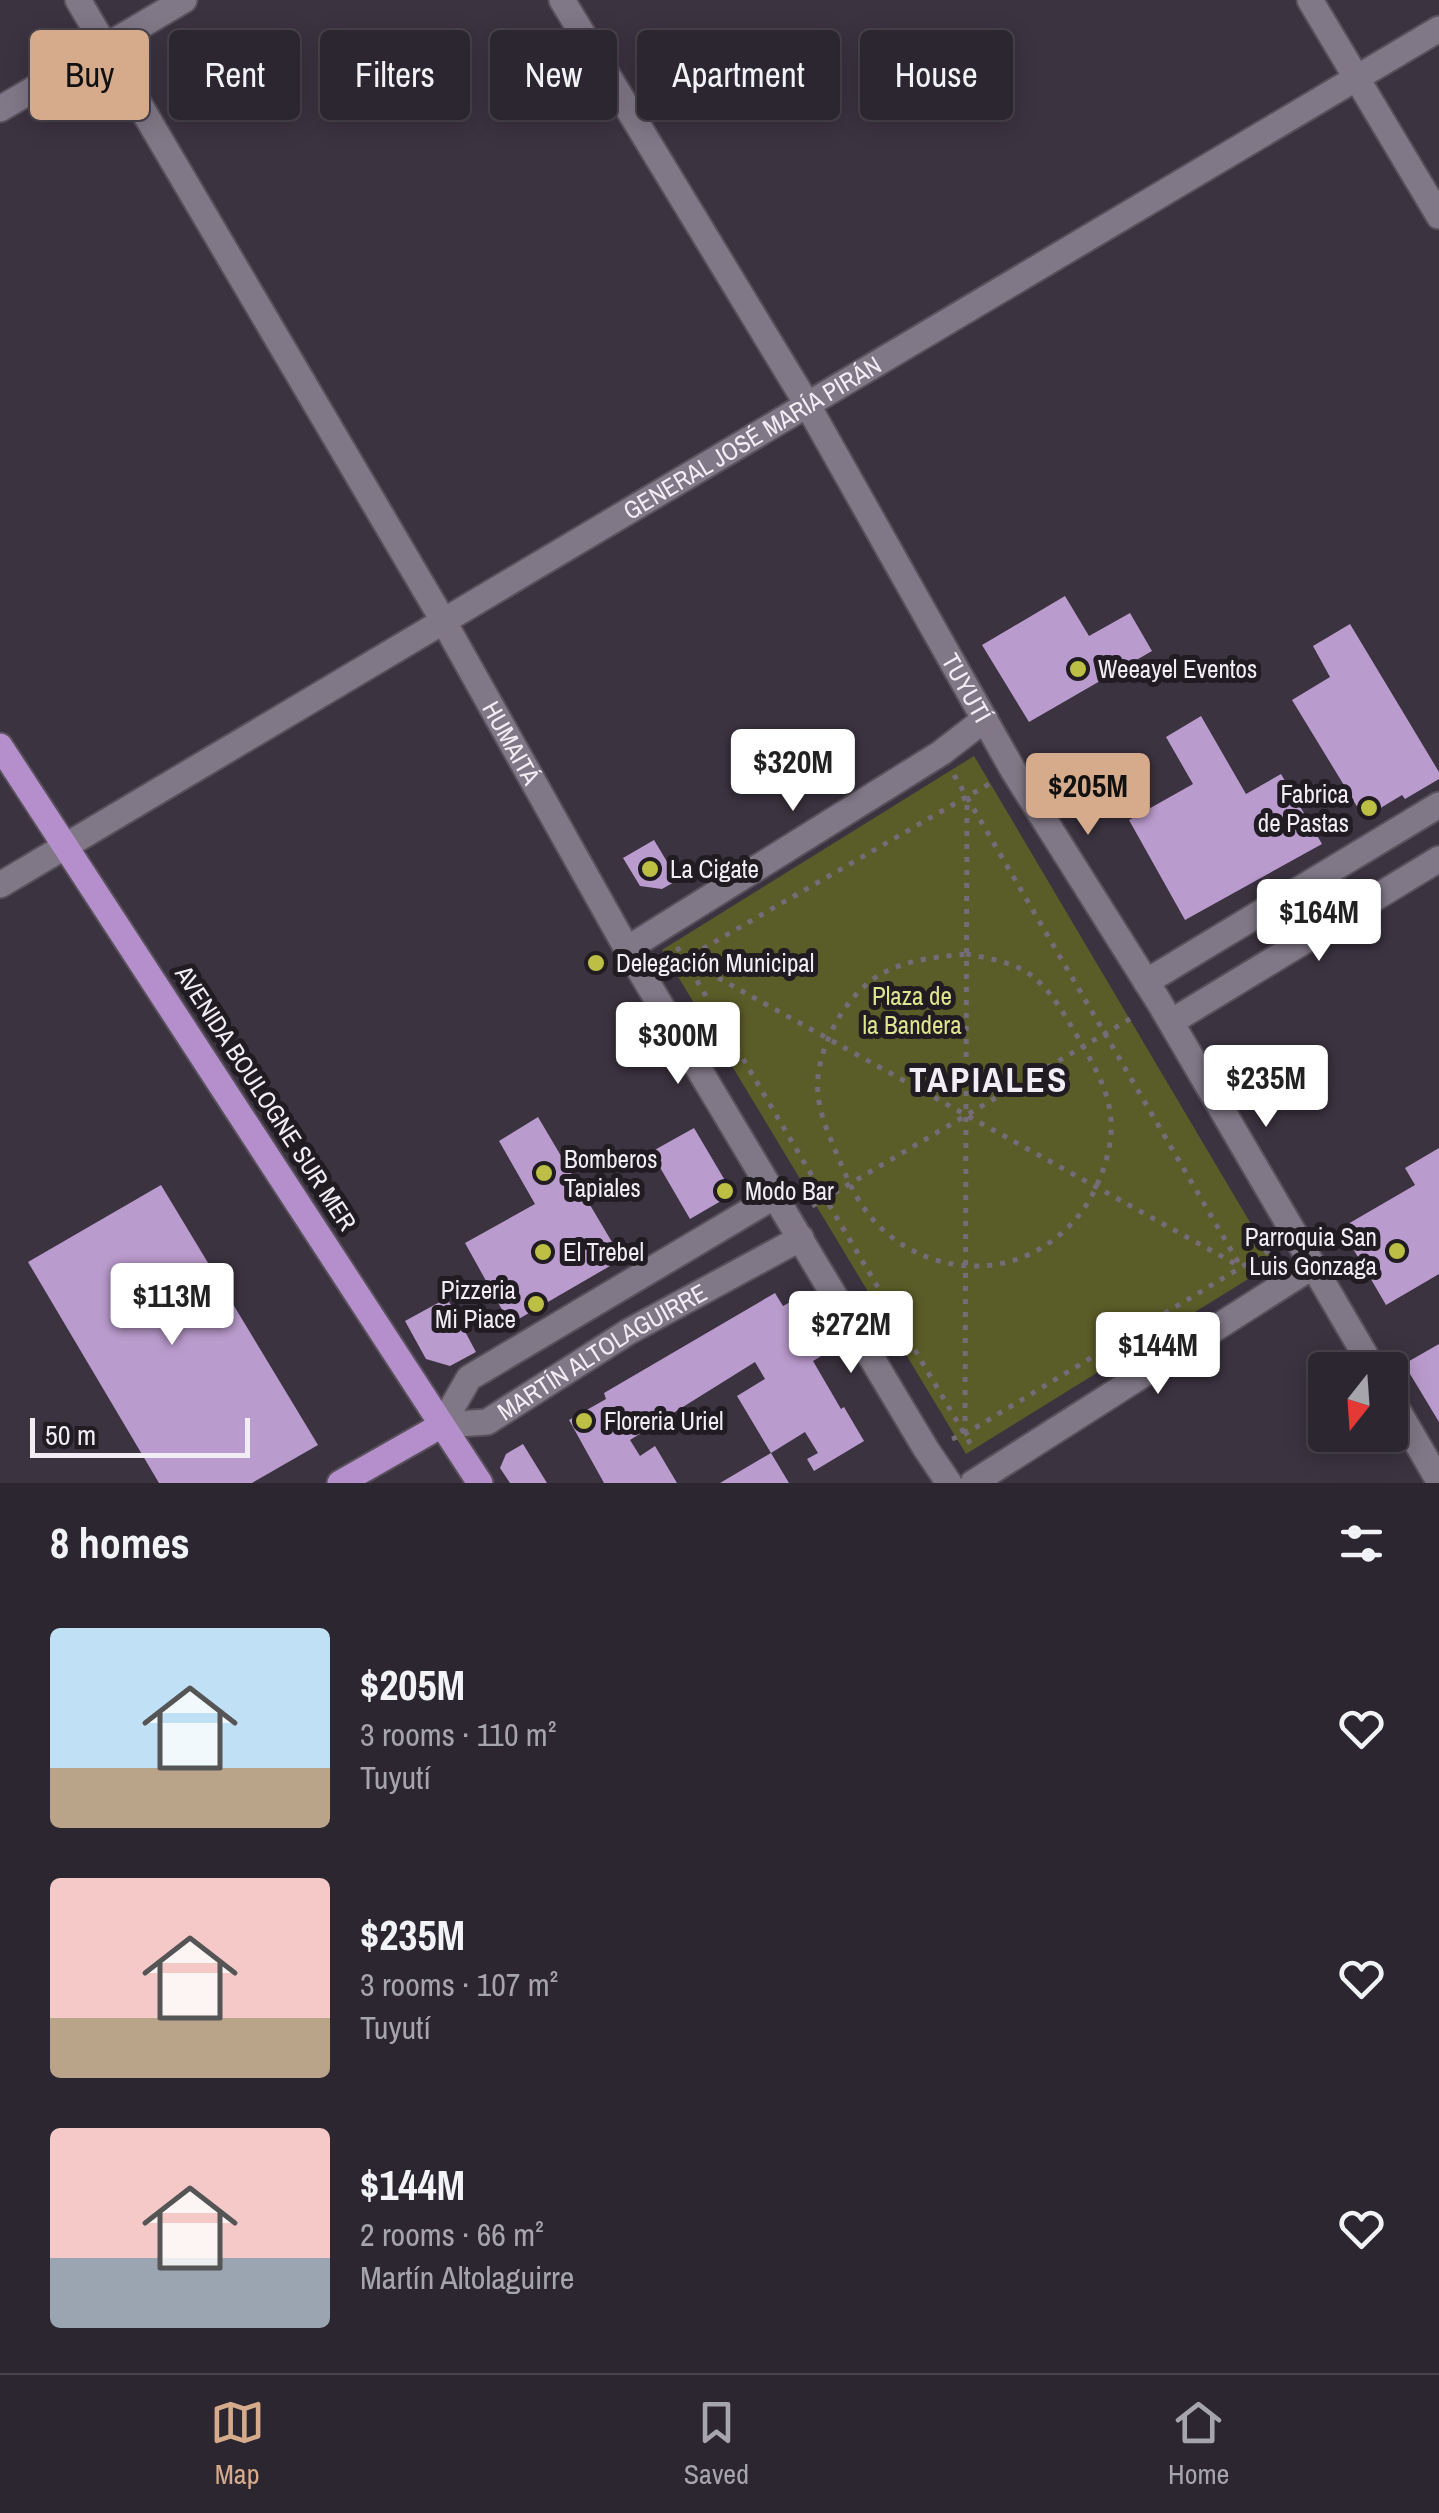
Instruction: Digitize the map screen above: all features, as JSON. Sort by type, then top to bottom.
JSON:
[{"type":"main road","name":"AVENIDA BOULOGNE SUR MER","points":[[0,746],[480,1483]]},
{"type":"main road","points":[[340,1483],[442,1425]]},
{"type":"street","name":"HUMAITÁ","points":[[78,0],[96,30]]},
{"type":"street","points":[[132,30],[184,0]]},
{"type":"street","name":"TUYUTÍ","points":[[562,0],[807,404],[1013,770],[1159,1002],[1364,1352]]},
{"type":"street","points":[[1310,0],[1439,216]]},
{"type":"street","name":"GENERAL JOSÉ MARÍA PIRÁN","points":[[0,884],[1439,29]]},
{"type":"street","points":[[0,108],[30,90]]},
{"type":"street","name":"HUMAITÁ","points":[[149,120],[444,622],[627,949],[949,1483]]},
{"type":"street","points":[[627,949],[941,753],[986,720]]},
{"type":"street","points":[[1159,1002],[1439,805]]},
{"type":"street","points":[[1159,1002],[1439,859]]},
{"type":"street","name":"MARTÍN ALTOLAGUIRRE","points":[[442,1425],[469,1378],[775,1196]]},
{"type":"street","name":"MARTÍN ALTOLAGUIRRE","points":[[442,1425],[487,1422],[796,1229]]},
{"type":"street","points":[[980,1478],[1314,1266]]},
{"type":"street","points":[[610,1295],[628,1332]]},
{"type":"street","points":[[1408,1428],[1439,1481]]},
{"type":"path","points":[[941,753],[1241,1267]]},
{"type":"path","points":[[646,981],[1013,770]]},
{"type":"path","points":[[965,1434],[966,796]]},
{"type":"path","points":[[666,927],[965,1434],[980,1478]]},
{"type":"path","points":[[966,954],[998,960],[1030,975],[1059,1005],[1106,1089],[1111,1116],[1110,1149],[1097,1188],[1080,1217],[1041,1250],[1007,1263],[966,1266],[934,1260],[897,1243],[870,1217],[850,1184],[824,1125],[818,1078],[828,1039],[857,993],[884,972],[923,958],[966,954]]},
{"type":"path","points":[[684,959],[1241,1267]]},
{"type":"path","points":[[796,1229],[825,1198],[1159,1002]]},
{"type":"path","points":[[926,1449],[965,1434],[1295,1234]]},
{"type":"green space","name":"Plaza de la Bandera","points":[[974,756],[1274,1263],[966,1454],[662,950]]},
{"type":"building","points":[[1065,596],[1089,636],[1130,613],[1152,651],[1029,722],[982,645]]},
{"type":"building","points":[[1350,624],[1439,772],[1439,779],[1364,818],[1292,700],[1330,677],[1313,646]]},
{"type":"building","points":[[1201,716],[1246,794],[1281,774],[1322,844],[1185,920],[1129,820],[1193,784],[1166,737]]},
{"type":"building","name":"La Cigate","points":[[654,840],[678,880],[662,889],[640,886],[623,858]]},
{"type":"building","points":[[538,1117],[622,1259],[510,1324],[465,1243],[535,1204],[499,1141]]},
{"type":"building","points":[[694,1128],[733,1194],[690,1219],[651,1152]]},
{"type":"building","name":"Parroquia San Luis Gonzaga","points":[[1439,1148],[1439,1274],[1386,1305],[1341,1228],[1415,1185],[1405,1168]]},
{"type":"building","points":[[161,1185],[318,1445],[252,1483],[159,1483],[28,1262]]},
{"type":"building","points":[[775,1293],[783,1306],[796,1299],[828,1352],[813,1361],[864,1441],[814,1471],[807,1459],[818,1453],[805,1432],[771,1453],[737,1396],[765,1379],[755,1362],[630,1440],[640,1456],[655,1446],[677,1483],[604,1483],[569,1420],[606,1399],[604,1393]]},
{"type":"building","points":[[447,1298],[476,1352],[450,1366],[426,1359],[405,1321]]},
{"type":"building","points":[[1439,1344],[1439,1422],[1408,1371],[1408,1362]]},
{"type":"building","points":[[523,1444],[547,1483],[510,1483],[500,1468],[506,1454]]},
{"type":"building","points":[[771,1453],[789,1483],[720,1483]]},
{"type":"place","name":"Weeayel Eventos","points":[[1078,669]]},
{"type":"place","name":"Fabrica de Pastas","points":[[1369,808]]},
{"type":"place","name":"La Cigate","points":[[650,869]]},
{"type":"place","name":"Delegación Municipal","points":[[596,963]]},
{"type":"place","name":"Bomberos Tapiales","points":[[544,1173]]},
{"type":"place","name":"Modo Bar","points":[[725,1191]]},
{"type":"place","name":"Parroquia San Luis Gonzaga","points":[[1397,1251]]},
{"type":"place","name":"El Trebel","points":[[543,1252]]},
{"type":"place","name":"Pizzeria Mi Piace","points":[[536,1304]]},
{"type":"place","name":"Floreria Uriel","points":[[584,1421]]},
{"type":"district","name":"TAPIALES","points":[[989,1079]]}]
